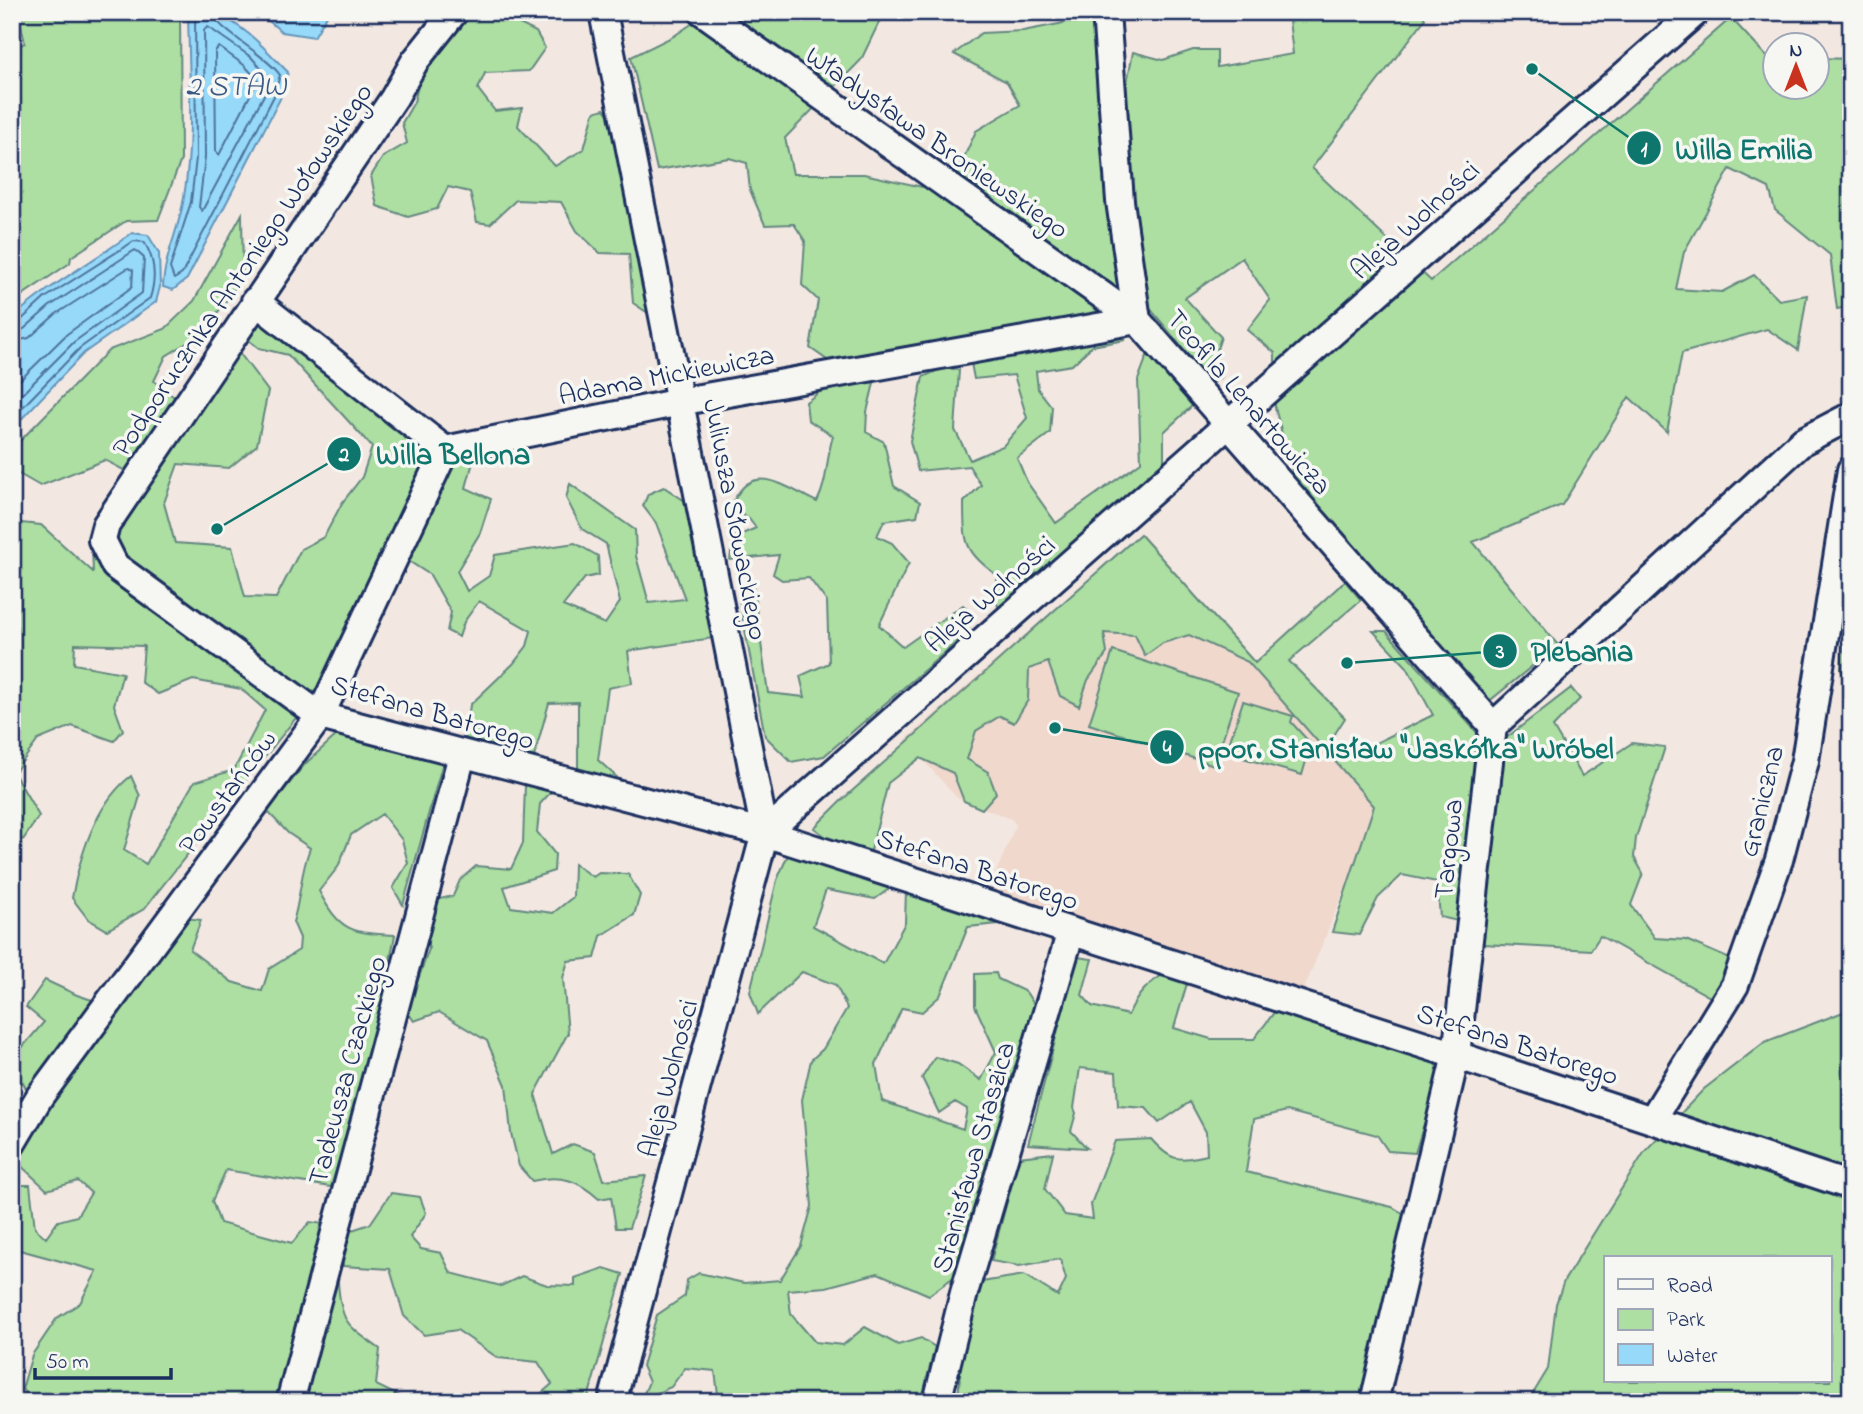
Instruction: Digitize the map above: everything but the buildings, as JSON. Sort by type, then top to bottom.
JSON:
[{"type":"street","name":"Podporucznika Antoniego Wołowskiego","points":[[115,566],[102,540],[106,525],[394,98],[415,61],[454,12]]},
{"type":"street","name":"Juliusza Słowackiego","points":[[603,12],[765,833]]},
{"type":"street","name":"Władysława Broniewskiego","points":[[703,12],[1137,320]]},
{"type":"street","name":"Teofila Lenartowicza","points":[[1106,12],[1120,201],[1137,320],[1493,726]]},
{"type":"street","name":"Aleja Wolności","points":[[612,1402],[765,833],[1696,12]]},
{"type":"street","points":[[255,301],[445,450]]},
{"type":"street","name":"Adama Mickiewicza","points":[[445,450],[1137,320]]},
{"type":"street","points":[[1493,726],[1803,441],[1851,415]]},
{"type":"street","name":"Powstańców","points":[[12,1143],[40,1096],[320,716],[445,450]]},
{"type":"street","name":"Graniczna","points":[[1652,1120],[1735,985],[1779,860],[1805,761],[1851,470]]},
{"type":"street","name":"Stefana Batorego","points":[[115,566],[320,716],[765,833],[1456,1055],[1851,1186]]},
{"type":"street","name":"Targowa","points":[[1374,1402],[1456,1055],[1493,726]]},
{"type":"street","name":"Tadeusza Czackiego","points":[[290,1402],[462,755]]},
{"type":"street","name":"Stanisława Staszica","points":[[937,1402],[964,1293],[1071,931]]},
{"type":"shaded area","points":[[1141,533],[1391,815],[1365,862],[1354,866],[1303,992],[988,891],[1016,825],[1011,819],[957,798],[905,740]]},
{"type":"green space","points":[[18,12],[180,12],[181,160],[158,220],[126,221],[71,257],[70,263],[12,302],[12,49],[25,43]]},
{"type":"green space","points":[[495,12],[536,32],[545,48],[529,71],[485,73],[478,89],[495,111],[522,108],[518,126],[555,166],[584,149],[594,112],[604,109],[615,122],[657,307],[648,313],[633,303],[629,254],[600,253],[577,231],[561,202],[516,200],[490,224],[477,222],[470,192],[448,187],[437,209],[408,217],[377,206],[371,176],[383,157],[407,143],[402,123],[414,102],[421,74],[468,14]]},
{"type":"green space","points":[[709,12],[884,12],[861,60],[785,138],[793,174],[864,174],[922,187],[960,166],[976,131],[1020,105],[1007,82],[954,54],[981,33],[1023,31],[1064,23],[1083,12],[1094,12],[1125,93],[1133,52],[1163,60],[1193,50],[1217,50],[1217,67],[1293,54],[1288,12],[1421,12],[1425,19],[1312,168],[1431,281],[1731,18],[1762,52],[1762,102],[1832,102],[1832,58],[1851,59],[1851,306],[1837,309],[1830,255],[1775,210],[1769,188],[1730,169],[1684,252],[1676,289],[1722,292],[1754,275],[1779,300],[1807,295],[1798,350],[1767,329],[1682,353],[1667,432],[1629,397],[1562,505],[1473,542],[1558,645],[1487,703],[1297,489],[1275,408],[1275,353],[1247,330],[1270,300],[1242,258],[1185,298],[1221,337],[1216,352],[1222,376],[1212,384],[1149,307],[1093,321],[830,362],[810,348],[818,300],[802,285],[805,241],[794,224],[765,225],[750,190],[747,163],[729,158],[657,170],[631,57],[674,36]]},
{"type":"green space","points":[[242,214],[243,277],[203,333],[166,356],[154,381],[184,405],[238,351],[268,391],[257,445],[229,468],[178,464],[164,503],[175,543],[232,547],[245,597],[276,598],[301,549],[324,537],[342,503],[362,477],[372,447],[288,355],[259,348],[247,339],[260,315],[429,447],[476,451],[466,488],[491,499],[480,533],[457,571],[467,591],[489,576],[495,555],[575,543],[598,556],[599,575],[585,578],[563,606],[605,624],[620,602],[606,544],[582,529],[566,498],[570,484],[635,530],[636,556],[649,603],[685,599],[656,523],[643,506],[648,494],[664,487],[691,505],[713,638],[628,651],[632,683],[608,688],[598,760],[620,780],[578,772],[578,702],[549,703],[534,757],[465,738],[470,705],[513,664],[527,646],[531,631],[479,601],[464,622],[459,637],[447,631],[451,612],[430,575],[387,547],[322,685],[144,909],[107,930],[88,919],[72,898],[91,831],[108,800],[131,776],[140,796],[124,850],[146,864],[194,782],[234,770],[265,710],[241,689],[193,680],[158,694],[141,682],[144,646],[75,644],[74,664],[123,673],[114,705],[123,730],[114,741],[72,726],[38,740],[14,773],[39,816],[23,840],[12,835],[12,522],[41,525],[93,572],[91,525],[135,476],[105,460],[40,486],[12,470],[12,449],[109,350],[165,329],[194,301]]},
{"type":"green space","points":[[1128,331],[1125,340],[1092,346],[1072,365],[1036,371],[1038,389],[1052,407],[1050,433],[1017,458],[1027,482],[1056,523],[1141,462],[1138,380],[1147,356],[1159,356],[1181,382],[1193,405],[1164,432],[1164,464],[999,608],[990,590],[999,577],[973,553],[966,538],[964,502],[981,485],[969,466],[918,471],[910,441],[923,377],[945,367],[959,370],[955,430],[970,460],[1003,446],[1027,418],[1014,375],[974,379],[971,363]]},
{"type":"green space","points":[[864,379],[874,383],[867,412],[866,432],[884,442],[894,486],[920,502],[917,516],[884,521],[877,536],[892,543],[909,563],[879,625],[903,647],[963,605],[974,616],[965,635],[824,756],[791,762],[765,736],[738,593],[753,586],[768,693],[805,697],[800,676],[829,663],[827,602],[809,578],[782,580],[773,574],[779,555],[730,560],[733,538],[756,528],[749,519],[731,508],[739,492],[748,483],[758,480],[780,484],[817,502],[833,436],[808,420],[806,402],[829,385]]},
{"type":"green space","points":[[1140,534],[1255,663],[1345,581],[1361,600],[1289,661],[1345,718],[1329,743],[1347,757],[1433,715],[1407,667],[1373,631],[1386,631],[1481,737],[1458,921],[1440,917],[1437,882],[1402,875],[1378,898],[1359,935],[1332,932],[1374,806],[1248,662],[1189,635],[1163,643],[1145,656],[1135,635],[1104,633],[1107,653],[1088,680],[1079,706],[1060,696],[1048,662],[1029,669],[1028,700],[1014,723],[1000,716],[976,731],[967,759],[988,772],[996,793],[982,809],[964,801],[953,773],[920,758],[888,783],[871,851],[830,840],[814,828]]},
{"type":"green space","points":[[1851,553],[1851,692],[1841,670]]},
{"type":"green space","points":[[1113,651],[1238,692],[1214,765],[1089,724]]},
{"type":"green space","points":[[1571,688],[1580,699],[1553,727],[1582,776],[1632,743],[1665,747],[1636,838],[1634,857],[1643,873],[1631,905],[1655,938],[1686,940],[1730,959],[1712,998],[1600,936],[1591,950],[1483,944],[1506,738]]},
{"type":"green space","points":[[1243,701],[1293,716],[1291,722],[1311,744],[1302,775],[1226,753]]},
{"type":"green space","points":[[339,733],[381,748],[443,762],[403,905],[393,888],[408,863],[402,840],[382,814],[351,835],[338,867],[319,891],[334,915],[349,928],[395,935],[374,1042],[331,1187],[226,1170],[212,1201],[220,1223],[292,1243],[310,1222],[324,1224],[309,1274],[338,1282],[341,1307],[348,1322],[380,1349],[376,1385],[411,1402],[35,1402],[22,1389],[32,1355],[57,1318],[80,1303],[97,1271],[20,1250],[12,1242],[15,1185],[30,1185],[35,1228],[46,1238],[58,1221],[77,1216],[91,1193],[78,1181],[47,1190],[18,1163],[15,1122],[28,1093],[23,1082],[12,1088],[12,1059],[44,1022],[26,1007],[45,980],[77,995],[116,1008],[187,918],[201,920],[190,950],[232,982],[262,991],[269,969],[299,950],[300,938],[293,922],[310,848],[288,833],[267,811],[305,764]]},
{"type":"green space","points":[[525,784],[539,785],[551,792],[540,804],[537,832],[555,854],[554,871],[504,887],[511,907],[553,913],[573,897],[574,864],[593,877],[599,873],[628,874],[640,895],[634,915],[601,936],[595,958],[568,961],[563,978],[568,1033],[535,1094],[553,1154],[573,1144],[595,1152],[604,1180],[646,1176],[629,1228],[616,1228],[611,1197],[599,1199],[584,1187],[568,1180],[552,1178],[532,1181],[519,1166],[511,1133],[506,1085],[487,1041],[439,1012],[414,1021],[407,1011],[429,949],[425,929],[435,900],[453,896],[460,880],[476,866],[511,869],[523,843]]},
{"type":"green space","points":[[790,850],[889,880],[889,889],[875,899],[826,890],[813,926],[883,964],[905,923],[906,889],[996,914],[998,924],[968,927],[940,996],[922,1012],[902,1008],[876,1064],[882,1101],[963,1129],[967,1109],[955,1102],[939,1113],[922,1078],[935,1057],[958,1064],[981,1080],[996,1052],[975,1006],[975,974],[996,973],[998,979],[1026,992],[1039,1012],[958,1274],[929,1295],[878,1273],[826,1287],[788,1290],[791,1314],[815,1342],[843,1345],[865,1327],[898,1345],[921,1338],[935,1347],[921,1402],[719,1402],[715,1371],[685,1368],[671,1387],[641,1400],[649,1382],[642,1366],[657,1315],[685,1296],[687,1280],[699,1273],[744,1283],[780,1280],[801,1246],[812,1206],[802,1100],[811,1060],[823,1049],[847,1008],[836,985],[802,972],[758,1014],[750,992],[777,880]]},
{"type":"green space","points":[[1077,957],[1092,959],[1082,995],[1092,1006],[1128,1015],[1144,989],[1169,971],[1188,980],[1174,1028],[1211,1039],[1254,1039],[1279,1006],[1443,1062],[1415,1153],[1388,1151],[1377,1135],[1287,1111],[1254,1119],[1246,1172],[1392,1207],[1406,1215],[1363,1402],[958,1400],[964,1323],[982,1282],[1024,1275],[1058,1296],[1066,1279],[1060,1259],[1019,1266],[991,1261],[1019,1157],[1053,1153],[1045,1189],[1065,1215],[1093,1219],[1091,1204],[1115,1141],[1151,1139],[1170,1156],[1182,1159],[1207,1155],[1206,1132],[1190,1102],[1159,1123],[1146,1108],[1118,1106],[1116,1072],[1080,1068],[1074,1108],[1076,1113],[1071,1131],[1087,1148],[1028,1144]]},
{"type":"green space","points":[[1851,1009],[1851,1402],[1528,1402],[1548,1369],[1556,1304],[1564,1281],[1645,1151],[1704,1089],[1765,1042]]},
{"type":"green space","points":[[391,1193],[420,1197],[426,1213],[410,1237],[421,1249],[441,1253],[451,1273],[501,1286],[522,1276],[547,1285],[575,1286],[575,1278],[604,1268],[623,1274],[587,1402],[507,1402],[535,1399],[552,1384],[538,1362],[498,1358],[457,1330],[424,1335],[404,1316],[390,1269],[343,1266],[343,1233],[370,1224]]},
{"type":"water","name":"2 STAW","points":[[188,12],[212,13],[235,24],[255,39],[288,72],[280,99],[187,279],[173,290],[163,287],[166,264],[182,208],[187,174],[190,105]]},
{"type":"water","points":[[258,12],[329,12],[314,37],[282,32]]},
{"type":"water","points":[[132,233],[148,235],[159,253],[160,287],[156,302],[84,353],[12,429],[12,318],[56,284]]},
{"type":"place","name":"Willa Emilia","points":[[1532,69]]},
{"type":"place","name":"Willa Bellona","points":[[217,529]]},
{"type":"place","name":"Plebania","points":[[1347,663]]},
{"type":"place","name":"ppor. Stanisław \"Jaskółka\" Wróbel","points":[[1055,728]]}]
